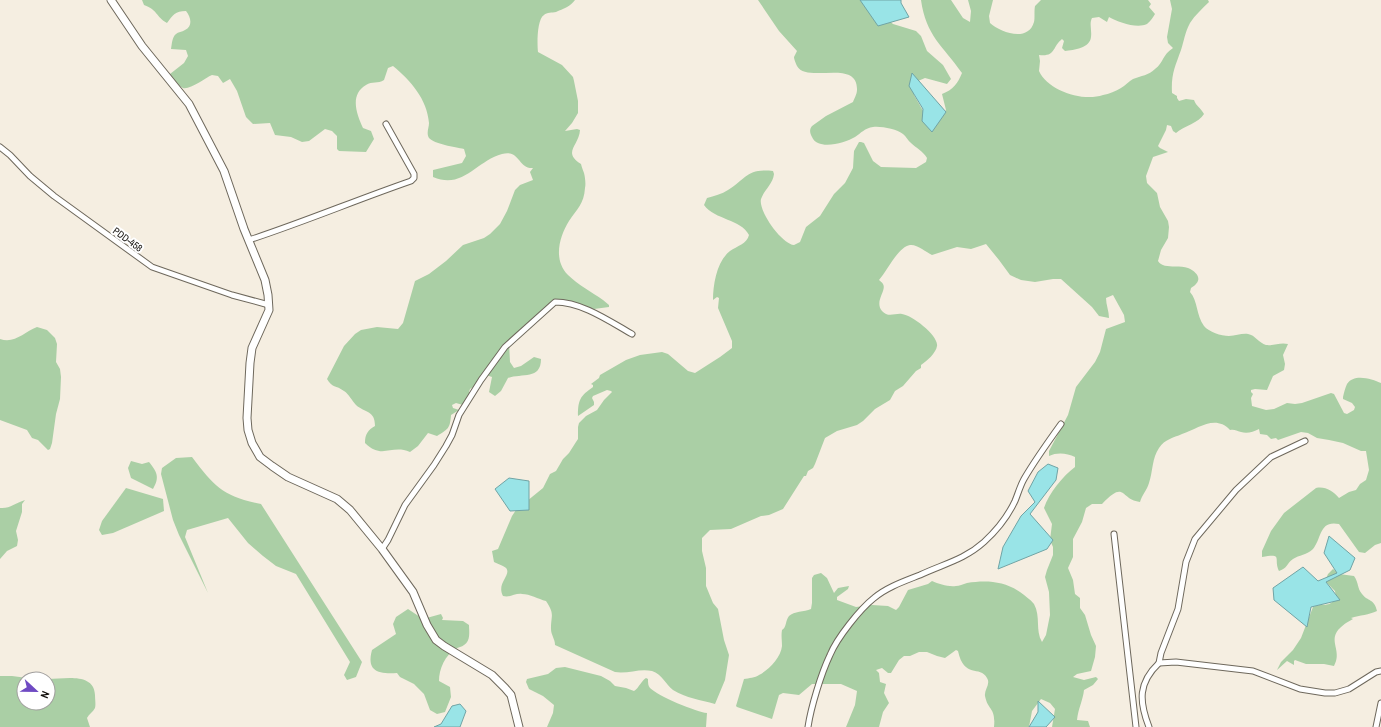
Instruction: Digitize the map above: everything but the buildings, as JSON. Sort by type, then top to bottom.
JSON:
[{"type":"street","points":[[111,0],[142,46],[189,104],[224,172],[265,280],[269,305],[267,316],[252,348],[250,363],[247,418],[248,430],[252,443],[260,456],[288,477],[337,499],[350,510],[382,549],[413,592],[427,625],[436,640],[492,675],[511,695],[519,727]]},
{"type":"street","points":[[249,240],[310,219],[355,200],[411,181],[414,178],[414,174],[386,124]]},
{"type":"street","name":"PDD-458","points":[[0,147],[30,176],[54,196],[152,267],[232,295],[269,305]]},
{"type":"street","points":[[382,549],[393,531],[404,505],[434,466],[452,435],[459,415],[481,380],[505,347],[555,302],[580,307],[602,317],[632,334]]},
{"type":"street","points":[[808,727],[830,655],[835,645],[862,608],[875,596],[922,573],[967,555],[984,542],[1007,517],[1023,481],[1061,424]]},
{"type":"street","points":[[1149,727],[1143,712],[1142,688],[1146,679],[1159,663],[1160,653],[1178,609],[1186,562],[1195,539],[1236,490],[1271,457],[1305,441]]},
{"type":"street","points":[[1114,534],[1136,727]]},
{"type":"street","points":[[1159,663],[1176,662],[1253,671],[1300,689],[1326,693],[1335,693],[1349,689],[1376,672],[1381,671]]},
{"type":"street","points":[[1376,727],[1381,703]]},
{"type":"street","points":[[1376,727],[1381,723]]},
{"type":"green space","points":[[142,0],[575,0],[564,8],[556,12],[545,14],[542,17],[539,26],[538,38],[538,52],[562,65],[573,77],[578,101],[578,113],[565,131],[580,130],[572,152],[575,160],[581,164],[585,186],[582,202],[565,227],[560,241],[559,256],[563,269],[568,275],[603,300],[609,305],[609,307],[594,309],[577,304],[554,303],[538,313],[535,322],[509,343],[510,362],[514,368],[521,366],[534,357],[541,359],[538,370],[534,373],[508,378],[501,391],[495,396],[489,392],[492,377],[486,375],[470,389],[469,392],[471,394],[463,405],[456,403],[452,405],[453,408],[459,410],[451,415],[449,426],[446,430],[437,436],[428,433],[418,446],[410,452],[403,450],[382,451],[371,448],[365,443],[365,440],[367,433],[375,426],[373,417],[369,412],[359,408],[346,392],[332,385],[327,379],[344,346],[361,330],[377,327],[398,329],[403,323],[415,281],[429,274],[463,245],[484,238],[490,234],[500,224],[515,190],[520,185],[533,180],[530,172],[533,168],[524,166],[516,156],[508,153],[484,162],[469,173],[453,180],[444,180],[433,177],[433,170],[462,163],[466,156],[464,149],[440,144],[429,138],[428,114],[421,98],[412,84],[393,66],[388,68],[384,80],[370,83],[361,89],[356,100],[357,111],[363,128],[371,131],[374,139],[366,152],[339,151],[337,149],[337,136],[332,131],[325,129],[309,141],[302,142],[291,137],[275,135],[270,123],[253,124],[246,117],[237,91],[230,79],[223,83],[218,76],[212,75],[190,87],[183,88],[177,84],[170,74],[184,63],[188,56],[186,50],[171,49],[172,43],[176,34],[188,28],[190,24],[189,16],[186,11],[179,12],[167,23],[155,11],[144,5]]},
{"type":"green space","points":[[758,0],[865,0],[893,24],[916,31],[921,36],[927,51],[943,65],[951,79],[947,84],[925,78],[918,81],[914,95],[926,116],[938,121],[946,110],[942,94],[955,86],[962,73],[931,32],[923,12],[921,0],[951,0],[963,18],[970,22],[971,11],[968,0],[993,0],[989,16],[990,23],[1000,30],[1020,34],[1031,28],[1034,22],[1035,6],[1041,0],[1148,0],[1151,4],[1149,7],[1155,14],[1147,24],[1138,26],[1122,23],[1109,17],[1107,22],[1099,17],[1092,18],[1091,37],[1088,44],[1077,49],[1065,51],[1062,48],[1064,41],[1062,39],[1051,53],[1039,55],[1039,71],[1050,84],[1076,96],[1095,97],[1115,91],[1133,79],[1150,73],[1160,64],[1167,53],[1173,48],[1168,43],[1167,37],[1172,9],[1170,0],[1208,0],[1209,2],[1194,17],[1188,26],[1172,81],[1172,93],[1177,96],[1179,101],[1186,99],[1194,100],[1204,114],[1199,120],[1176,133],[1173,131],[1171,126],[1167,125],[1158,146],[1168,152],[1153,157],[1146,176],[1147,183],[1157,193],[1160,207],[1168,221],[1169,227],[1168,238],[1161,250],[1158,261],[1160,264],[1184,267],[1195,272],[1198,280],[1197,283],[1191,288],[1190,292],[1193,296],[1201,322],[1209,330],[1226,336],[1248,334],[1266,345],[1282,343],[1288,344],[1283,355],[1285,364],[1284,370],[1273,376],[1267,390],[1251,390],[1253,394],[1251,398],[1252,406],[1266,410],[1274,409],[1287,403],[1302,403],[1331,393],[1334,394],[1344,413],[1347,414],[1354,410],[1355,407],[1352,403],[1343,399],[1346,386],[1350,381],[1363,378],[1381,383],[1381,543],[1375,545],[1365,553],[1359,552],[1339,524],[1333,523],[1324,527],[1313,549],[1308,553],[1293,559],[1284,569],[1279,571],[1276,558],[1273,556],[1262,557],[1262,551],[1271,531],[1284,513],[1316,488],[1329,490],[1339,498],[1356,490],[1360,484],[1366,480],[1369,470],[1366,451],[1361,451],[1343,443],[1317,438],[1308,433],[1301,432],[1278,440],[1276,438],[1271,439],[1267,435],[1260,434],[1259,429],[1246,433],[1230,430],[1224,425],[1218,423],[1206,424],[1169,439],[1161,445],[1155,456],[1149,483],[1140,502],[1119,492],[1115,493],[1102,504],[1092,504],[1086,508],[1082,522],[1073,539],[1073,557],[1068,568],[1073,580],[1075,594],[1080,598],[1080,608],[1085,615],[1096,646],[1091,671],[1077,674],[1073,677],[1084,680],[1096,677],[1098,679],[1093,685],[1084,690],[1077,720],[1088,721],[1090,727],[1052,727],[1055,709],[1050,703],[1041,699],[1032,711],[1029,727],[994,727],[993,712],[986,701],[985,696],[988,680],[984,674],[972,670],[964,665],[958,651],[956,650],[945,658],[927,652],[919,652],[910,656],[904,656],[899,660],[891,673],[888,673],[882,668],[876,670],[879,673],[880,682],[886,684],[884,693],[889,703],[883,712],[879,727],[846,727],[855,705],[857,691],[841,684],[812,684],[799,695],[783,693],[779,695],[772,719],[737,707],[736,706],[744,679],[756,677],[774,663],[781,650],[782,630],[785,627],[789,616],[794,613],[811,609],[812,578],[814,575],[821,573],[827,578],[834,593],[838,588],[849,586],[848,589],[837,597],[837,600],[856,607],[872,605],[888,606],[896,610],[908,590],[928,584],[932,581],[953,586],[967,583],[995,582],[1014,588],[1034,604],[1042,642],[1046,635],[1050,615],[1049,592],[1045,577],[1053,555],[1053,547],[1050,540],[1052,524],[1044,508],[1046,502],[1057,485],[1075,467],[1075,457],[1062,454],[1049,456],[1049,451],[1068,415],[1076,387],[1095,362],[1100,352],[1106,329],[1125,322],[1124,315],[1113,295],[1106,298],[1109,318],[1099,316],[1092,307],[1061,279],[1035,282],[1021,280],[1010,275],[986,244],[971,249],[957,247],[932,255],[918,247],[910,245],[901,250],[879,280],[883,283],[884,287],[879,304],[884,313],[892,315],[906,315],[924,327],[934,337],[936,342],[937,346],[933,354],[921,365],[921,368],[916,371],[903,386],[895,391],[890,400],[875,409],[863,421],[857,425],[837,431],[825,438],[813,468],[808,471],[806,476],[804,476],[783,509],[769,515],[761,516],[731,529],[710,530],[702,538],[702,551],[706,568],[706,586],[713,603],[718,609],[724,640],[729,655],[725,680],[715,704],[678,693],[670,688],[655,672],[643,670],[615,672],[555,645],[551,631],[552,612],[546,601],[525,594],[503,596],[501,587],[507,571],[505,567],[494,562],[492,551],[498,549],[516,510],[543,488],[550,474],[556,471],[563,459],[569,453],[578,439],[579,423],[586,416],[597,410],[612,392],[607,390],[593,396],[592,398],[594,405],[578,416],[579,402],[585,393],[593,387],[591,384],[599,378],[600,375],[626,360],[640,355],[662,352],[668,354],[688,371],[695,373],[732,348],[732,341],[718,308],[719,298],[717,297],[713,300],[714,287],[719,267],[726,255],[744,243],[749,235],[734,222],[709,210],[704,205],[707,198],[726,191],[752,173],[758,171],[773,171],[773,178],[762,196],[761,204],[767,219],[777,233],[783,239],[794,245],[800,242],[806,227],[820,216],[834,194],[845,183],[853,168],[854,151],[859,142],[864,143],[873,161],[881,167],[916,168],[926,162],[927,158],[904,135],[889,128],[870,128],[851,139],[839,143],[826,145],[815,141],[810,133],[812,126],[826,116],[853,102],[857,92],[855,81],[849,75],[841,73],[811,73],[802,71],[797,66],[794,59],[797,51],[779,31]]},
{"type":"green space","points":[[37,327],[47,330],[55,338],[57,344],[56,362],[60,369],[61,377],[60,399],[56,414],[52,443],[50,449],[48,450],[38,440],[32,438],[27,430],[0,420],[0,339],[15,339]]},
{"type":"green space","points":[[192,457],[207,476],[220,489],[237,498],[261,504],[362,662],[356,677],[347,680],[344,675],[350,662],[296,574],[276,566],[263,556],[248,543],[228,518],[187,530],[185,537],[208,593],[173,520],[161,474],[162,468],[176,458]]},
{"type":"green space","points":[[131,461],[142,464],[149,462],[157,475],[153,489],[131,478],[128,468]]},
{"type":"green space","points":[[126,488],[163,499],[164,511],[113,533],[102,535],[99,530],[102,521]]},
{"type":"green space","points":[[25,500],[22,504],[22,512],[16,531],[18,540],[17,546],[7,551],[0,559],[0,508],[10,507]]},
{"type":"green space","points":[[1333,569],[1339,574],[1354,576],[1360,592],[1373,602],[1377,611],[1351,618],[1353,619],[1337,631],[1335,642],[1337,659],[1334,666],[1324,664],[1306,664],[1295,660],[1294,665],[1287,661],[1277,670],[1281,662],[1293,650],[1301,638],[1313,607],[1331,603],[1336,598],[1335,591],[1325,581],[1328,574]]},
{"type":"green space","points":[[408,609],[423,619],[441,614],[443,618],[442,620],[463,621],[469,625],[468,641],[449,655],[443,663],[440,672],[439,681],[450,687],[451,697],[445,712],[437,714],[430,710],[424,694],[414,684],[400,677],[397,673],[380,672],[373,667],[371,663],[372,650],[396,634],[393,624],[396,617]]},
{"type":"green space","points":[[565,667],[601,676],[615,686],[634,691],[646,678],[648,679],[648,685],[654,691],[686,707],[707,713],[706,727],[547,727],[553,713],[554,705],[543,696],[529,689],[526,682],[527,679],[548,674],[556,668]]},
{"type":"green space","points":[[0,676],[16,677],[16,711],[56,711],[56,679],[77,678],[89,683],[93,688],[95,695],[95,708],[87,718],[90,727],[0,727]]},
{"type":"water","points":[[860,0],[901,0],[901,3],[909,17],[878,26]]},
{"type":"water","points":[[912,73],[946,112],[932,132],[922,121],[923,109],[909,86]]},
{"type":"water","points":[[1048,464],[1058,468],[1056,480],[1030,514],[1053,540],[1047,549],[998,569],[1003,547],[1021,516],[1035,502],[1028,491],[1038,472]]},
{"type":"water","points":[[509,478],[529,481],[529,510],[510,511],[495,489]]},
{"type":"water","points":[[1329,536],[1355,558],[1350,570],[1326,582],[1340,600],[1311,607],[1307,627],[1274,600],[1273,588],[1303,567],[1318,581],[1337,573],[1324,553]]},
{"type":"water","points":[[1038,701],[1055,717],[1046,727],[1029,727],[1038,712]]},
{"type":"water","points":[[460,704],[466,711],[460,727],[434,727],[441,724],[452,706]]}]
